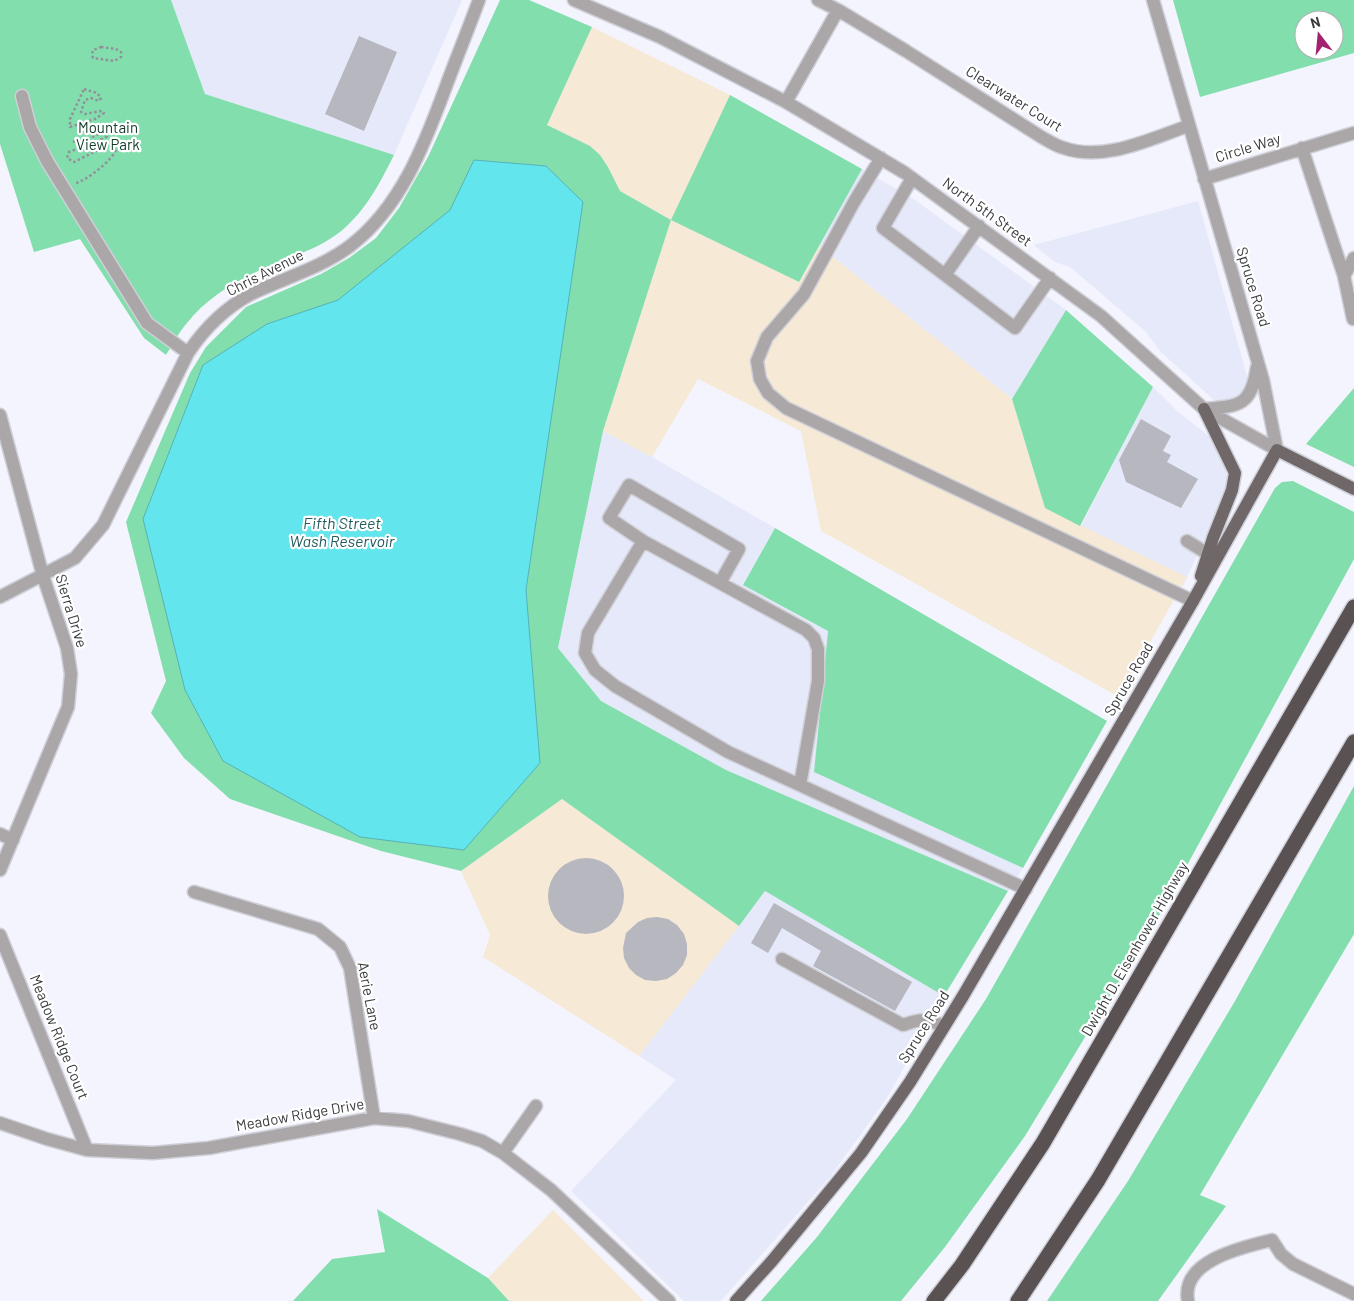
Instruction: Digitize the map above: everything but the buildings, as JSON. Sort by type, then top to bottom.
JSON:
[{"type":"highway","name":"Dwight D. Eisenhower Highway","points":[[934,1301],[962,1265],[1043,1143],[1354,607]]},
{"type":"highway","points":[[1018,1301],[1098,1180],[1354,742]]},
{"type":"main road","points":[[1194,601],[1208,554],[1232,490],[1235,473],[1204,409]]},
{"type":"main road","name":"Spruce Road","points":[[736,1301],[772,1261],[861,1153],[910,1082],[1026,889],[1194,601],[1277,450]]},
{"type":"main road","name":"North 5th Street","points":[[1277,450],[1354,489]]},
{"type":"street","name":"Chris Avenue","points":[[0,597],[74,558],[103,525],[188,353],[201,334],[222,314],[250,295],[326,261],[349,247],[380,219],[393,201],[428,136],[479,0]]},
{"type":"street","name":"North 5th Street","points":[[574,0],[660,37],[786,102],[881,158],[979,226],[1101,316],[1204,409],[1277,450]]},
{"type":"street","name":"Clearwater Court","points":[[818,0],[906,50],[1042,138],[1064,148],[1082,152],[1103,152],[1123,148],[1188,126]]},
{"type":"street","name":"Spruce Road","points":[[1152,0],[1258,362],[1271,415],[1277,450]]},
{"type":"street","points":[[786,102],[838,10]]},
{"type":"street","points":[[22,96],[30,126],[48,161],[147,323],[188,353]]},
{"type":"street","name":"Circle Way","points":[[1204,179],[1354,133]]},
{"type":"street","name":"Circle Way","points":[[1302,148],[1344,276],[1353,319]]},
{"type":"street","points":[[881,158],[854,202],[804,294],[767,337],[756,361],[760,379],[768,393],[786,408],[1194,601]]},
{"type":"street","points":[[912,178],[882,228],[1015,328],[1050,278]]},
{"type":"street","points":[[945,275],[979,226]]},
{"type":"street","points":[[1344,276],[1354,258]]},
{"type":"street","points":[[1204,409],[1234,406],[1248,397],[1254,384],[1258,362]]},
{"type":"street","name":"Sierra Drive","points":[[0,415],[43,576],[67,648],[71,674],[68,707],[0,870]]},
{"type":"street","points":[[720,583],[739,549],[629,485],[609,518],[643,541],[806,630],[814,638],[818,649],[818,681],[800,785]]},
{"type":"street","points":[[643,541],[588,632],[585,653],[595,670],[615,686],[728,752],[1026,889]]},
{"type":"street","points":[[1186,541],[1208,554]]},
{"type":"street","points":[[0,834],[12,840]]},
{"type":"street","name":"Aerie Lane","points":[[194,892],[318,929],[340,948],[350,968],[374,1118]]},
{"type":"street","name":"Meadow Ridge Court","points":[[0,936],[87,1150]]},
{"type":"street","points":[[782,959],[903,1024],[919,1019],[944,1026]]},
{"type":"street","points":[[503,1153],[536,1106]]},
{"type":"street","name":"Meadow Ridge Drive","points":[[0,1123],[87,1150],[153,1152],[209,1148],[374,1118],[408,1121],[460,1134],[482,1141],[503,1153],[551,1190],[669,1301]]},
{"type":"street","points":[[1188,1301],[1186,1294],[1191,1279],[1203,1266],[1236,1249],[1272,1240],[1280,1254],[1293,1264],[1354,1294]]},
{"type":"path","points":[[101,46],[121,52],[121,57],[118,60],[105,60],[93,58],[93,50],[101,46]]},
{"type":"path","points":[[84,89],[97,93],[101,98],[99,101],[91,98],[85,100],[80,112],[84,114],[100,111],[104,113],[95,119],[72,127],[70,126],[70,119],[84,89]]},
{"type":"path","points":[[72,181],[78,183],[87,179],[113,156],[116,151],[114,145],[110,145],[81,160],[72,162],[68,158],[70,152],[104,138],[108,133],[99,134],[80,143],[73,141]]},
{"type":"shaded area","points":[[171,0],[462,0],[394,155],[205,94]]},
{"type":"shaded area","points":[[592,27],[730,95],[672,220],[799,282],[819,246],[1012,399],[1045,508],[1187,577],[1119,697],[821,531],[801,431],[698,379],[652,457],[603,431],[671,220],[620,191],[608,167],[547,125]]},
{"type":"shaded area","points":[[862,169],[915,200],[1066,310],[1012,399],[819,246]]},
{"type":"shaded area","points":[[1198,201],[1248,380],[1248,388],[1238,400],[1222,403],[1215,401],[1161,352],[1145,331],[1070,267],[1055,262],[1034,245]]},
{"type":"shaded area","points":[[1153,387],[1177,411],[1210,437],[1220,452],[1226,468],[1227,481],[1224,497],[1183,586],[1081,526]]},
{"type":"shaded area","points":[[603,431],[775,528],[743,584],[828,631],[814,772],[1023,868],[1008,891],[726,770],[601,701],[558,648]]},
{"type":"shaded area","points":[[562,799],[739,926],[639,1056],[483,957],[490,935],[461,871]]},
{"type":"shaded area","points":[[765,891],[944,996],[887,1098],[830,1177],[721,1301],[684,1301],[571,1191],[676,1080],[639,1056]]},
{"type":"shaded area","points":[[553,1210],[644,1301],[509,1301],[488,1278]]},
{"type":"green space","name":"Mountain View Park","points":[[0,0],[171,0],[205,94],[394,155],[364,206],[340,232],[320,245],[265,268],[217,294],[181,330],[166,355],[144,338],[80,239],[34,252],[0,144]]},
{"type":"green space","name":"Fifth Street Wash Reservoir","points":[[500,0],[529,0],[592,27],[547,125],[590,146],[600,155],[608,167],[620,191],[671,220],[603,431],[558,648],[601,701],[726,770],[1008,891],[944,996],[765,891],[739,926],[562,799],[461,871],[381,851],[230,799],[184,758],[151,713],[166,681],[126,522],[190,373],[206,347],[246,307],[321,274],[349,258],[376,238],[399,208],[428,157]]},
{"type":"green space","points":[[1173,0],[1354,0],[1354,53],[1344,56],[1344,10],[1294,10],[1294,60],[1330,60],[1200,97]]},
{"type":"green space","points":[[730,95],[862,169],[799,282],[671,220]]},
{"type":"green space","points":[[1066,310],[1153,387],[1080,526],[1045,508],[1012,399]]},
{"type":"green space","points":[[1354,388],[1354,467],[1306,444]]},
{"type":"green space","points":[[1293,481],[1354,512],[1354,559],[1167,902],[1025,1136],[945,1247],[901,1301],[761,1301],[817,1237],[907,1119],[986,999],[1275,488],[1282,482]]},
{"type":"green space","points":[[775,528],[1107,721],[1023,868],[814,772],[828,631],[743,585]]},
{"type":"green space","points":[[1354,786],[1354,934],[1200,1195],[1226,1206],[1158,1301],[1047,1301],[1128,1181],[1235,1001]]},
{"type":"green space","points":[[377,1209],[488,1278],[509,1301],[293,1301],[332,1259],[385,1252]]},
{"type":"water","name":"Fifth Street Wash Reservoir","points":[[474,160],[546,166],[583,202],[526,590],[540,763],[464,850],[360,837],[223,761],[185,690],[143,519],[203,365],[267,324],[338,300],[450,210]]}]
